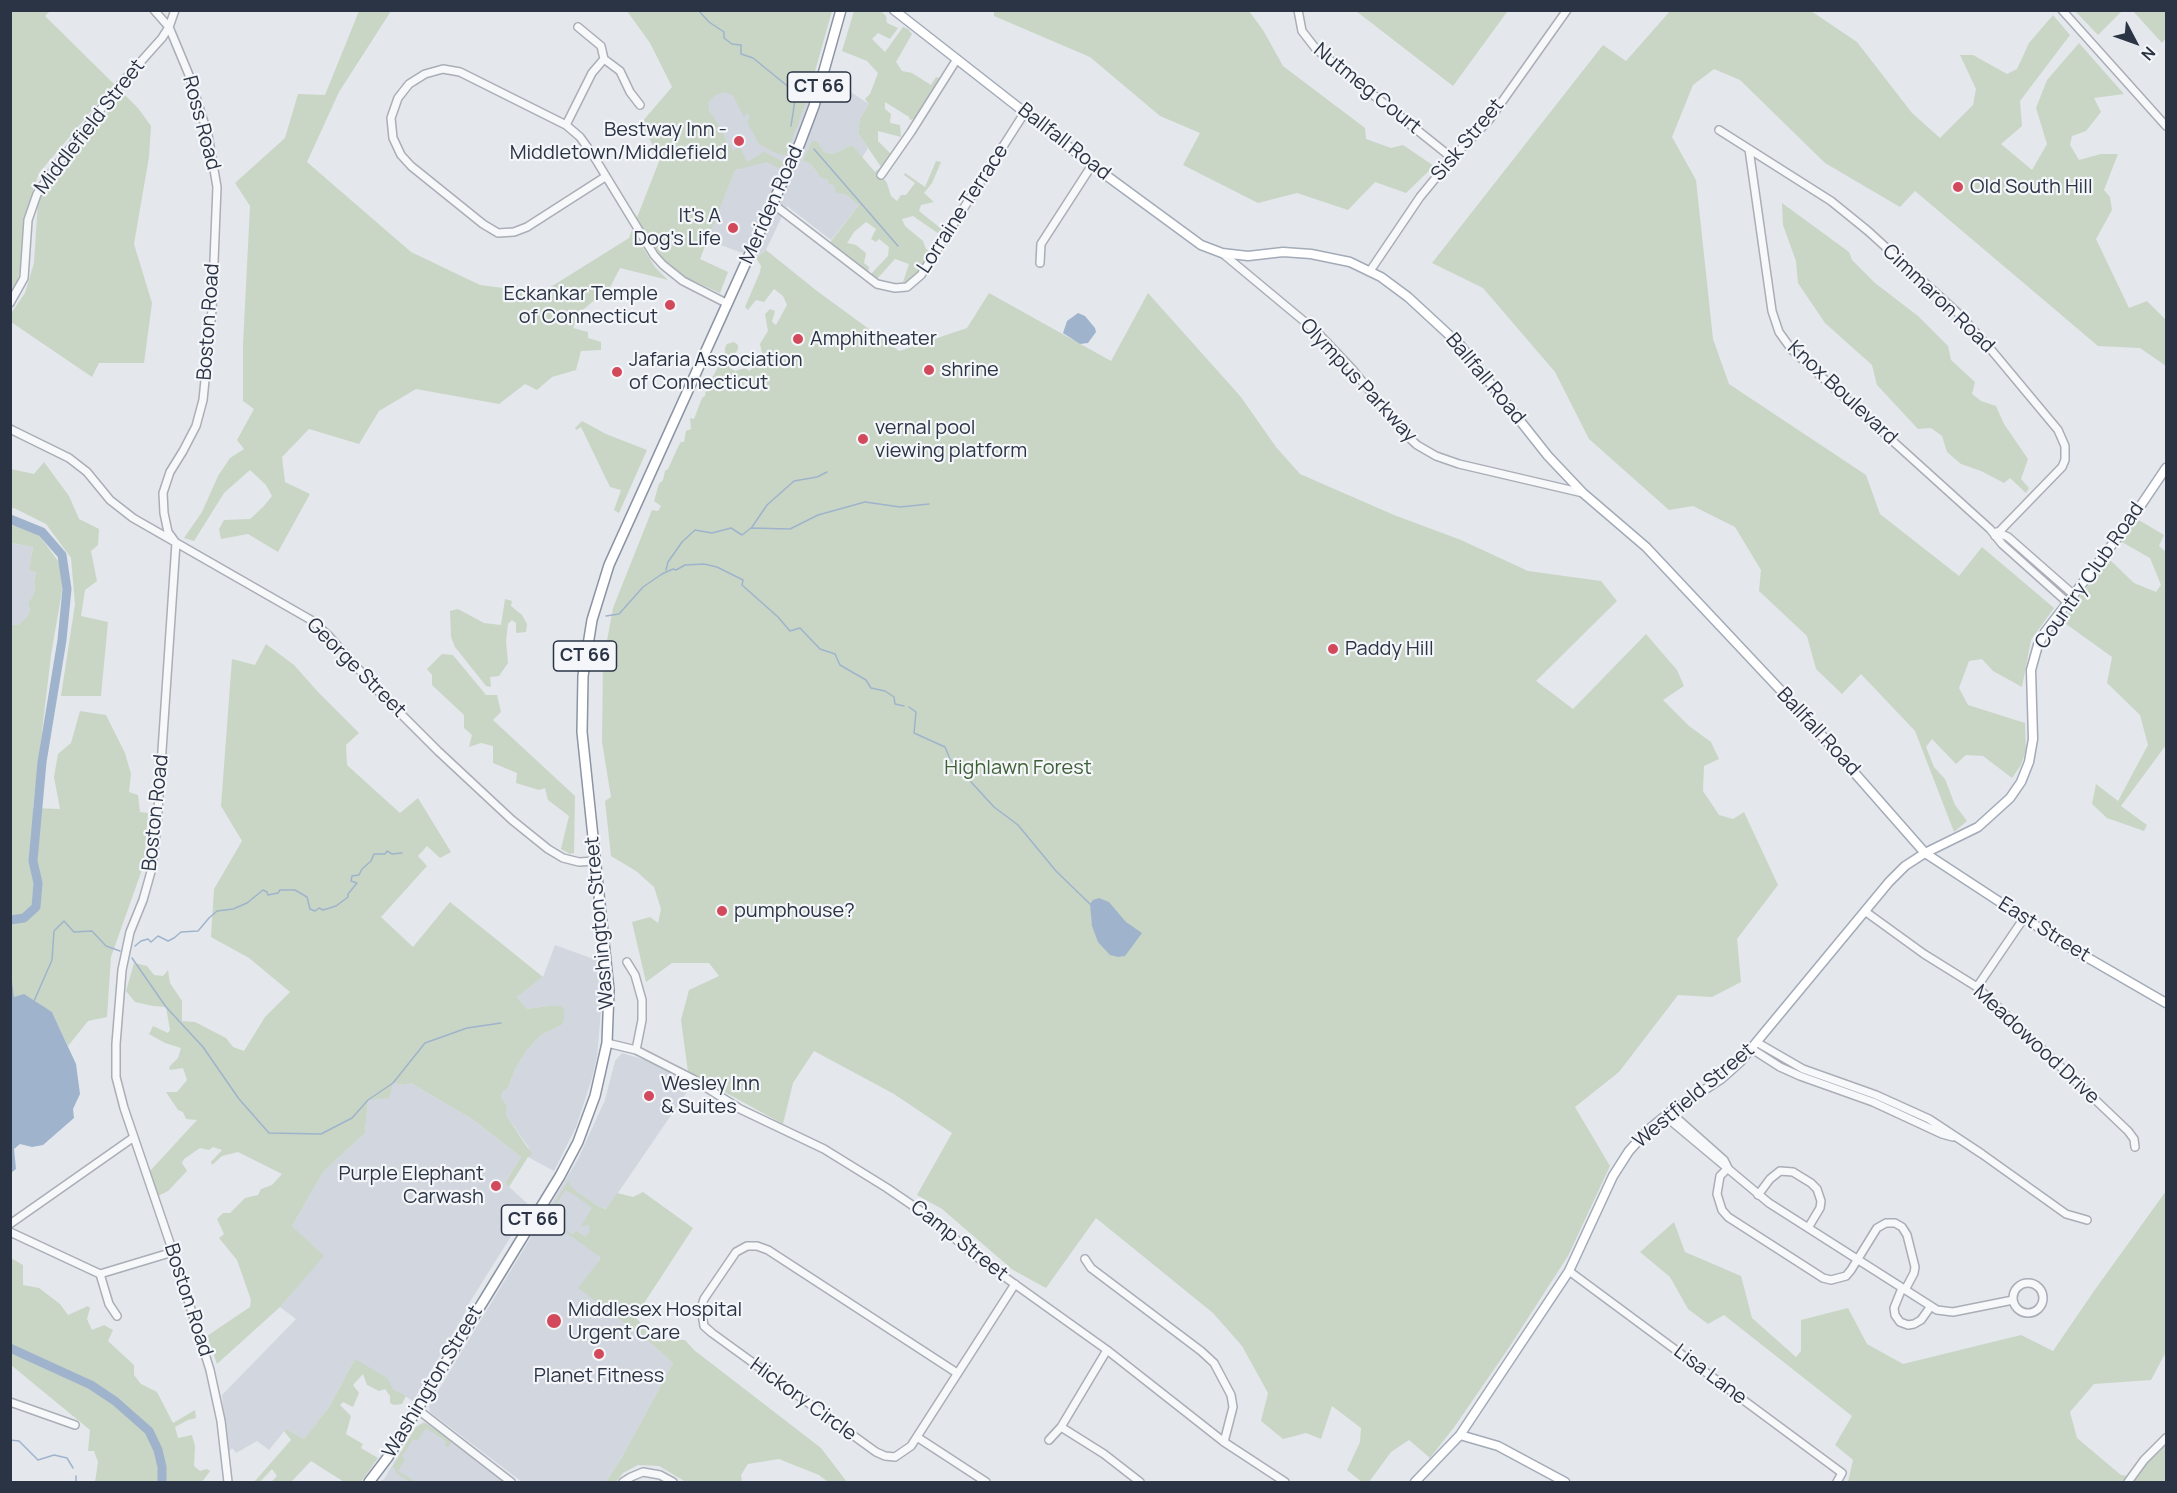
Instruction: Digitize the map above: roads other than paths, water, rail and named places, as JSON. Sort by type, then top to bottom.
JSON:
[{"type":"highway","name":"Meriden Road","points":[[687,393],[807,124],[841,10]]},
{"type":"highway","name":"Washington Street","points":[[369,1482],[388,1457],[569,1160],[585,1125],[596,1091],[607,1042],[608,970],[582,714],[583,676],[588,638],[609,565],[687,393]]},
{"type":"main road","name":"Ballfall Road","points":[[894,10],[1092,165],[1201,245],[1222,253],[1248,256],[1283,252],[1311,254],[1350,262],[1370,271],[1408,297],[1460,345],[1548,456],[1583,493],[1646,547],[1817,730],[1925,853]]},
{"type":"main road","name":"Country Club Road","points":[[1925,853],[1978,827],[2010,798],[2029,762],[2033,740],[2030,687],[2034,657],[2045,632],[2131,520],[2166,468]]},
{"type":"main road","name":"Westfield Street","points":[[1415,1482],[1460,1435],[1569,1271],[1613,1176],[1635,1144],[1668,1114],[1721,1079],[1755,1046],[1889,882],[1905,866],[1925,853]]},
{"type":"main road","name":"East Street","points":[[1925,853],[2086,957],[2166,1003]]},
{"type":"main road","points":[[1460,1435],[1498,1446],[1565,1482]]},
{"type":"street","name":"Ross Road","points":[[154,10],[169,27],[189,75],[208,135],[217,187],[215,243]]},
{"type":"street","name":"Middlefield Street","points":[[10,303],[24,278],[28,220],[37,194],[119,86],[162,38],[175,10]]},
{"type":"street","name":"Nutmeg Court","points":[[1298,10],[1302,31],[1311,44],[1452,158]]},
{"type":"street","name":"Sisk Street","points":[[1370,271],[1409,212],[1452,158],[1489,120],[1567,10]]},
{"type":"street","points":[[2062,10],[2166,126]]},
{"type":"street","points":[[578,27],[600,46],[604,59],[620,71],[630,92],[640,105]]},
{"type":"street","points":[[566,125],[592,73],[604,59]]},
{"type":"street","points":[[881,175],[957,59]]},
{"type":"street","points":[[605,177],[527,227],[514,232],[498,233],[483,224],[400,155],[393,138],[391,118],[398,98],[409,84],[425,74],[442,69],[468,75],[566,125],[580,137],[654,255],[663,265],[683,281],[728,304]]},
{"type":"street","name":"Lorraine Terrace","points":[[773,204],[877,284],[895,288],[907,287],[921,275],[1025,112]]},
{"type":"street","name":"Cimmaron Road","points":[[1719,130],[1831,201],[1868,231],[1960,315],[2062,437],[2066,452],[2062,467],[1997,534]]},
{"type":"street","name":"Knox Boulevard","points":[[1749,149],[1772,311],[1779,332],[1792,350],[1990,529],[2008,537],[2074,595]]},
{"type":"street","points":[[1040,263],[1041,244],[1092,165]]},
{"type":"street","name":"Boston Road","points":[[215,243],[212,310],[203,400],[191,436],[170,472],[163,493],[168,532],[176,543],[158,813],[152,868],[125,951],[117,1033],[116,1077],[217,1396],[228,1482]]},
{"type":"street","name":"Olympus Parkway","points":[[1222,253],[1317,332],[1353,370],[1401,430],[1417,445],[1436,456],[1459,464],[1583,493]]},
{"type":"street","name":"George Street","points":[[10,429],[69,459],[87,472],[110,500],[133,518],[311,620],[438,751],[526,832],[563,858],[579,862],[596,861]]},
{"type":"street","name":"Knox Boulevard","points":[[1997,534],[2002,544],[2068,603]]},
{"type":"street","name":"Meadowood Drive","points":[[1866,912],[1924,954],[1977,987],[2128,1131],[2134,1139],[2135,1147]]},
{"type":"street","points":[[1977,987],[2024,918]]},
{"type":"street","name":"Washington Street","points":[[627,962],[635,975],[642,1000],[642,1020],[636,1050]]},
{"type":"street","name":"Camp Street","points":[[607,1042],[636,1050],[693,1079],[760,1120],[824,1149],[847,1163],[931,1218],[974,1255],[1107,1350],[1224,1442],[1285,1482]]},
{"type":"street","points":[[1755,1046],[1801,1072],[1929,1119],[2066,1214],[2087,1220]]},
{"type":"street","points":[[1668,1114],[1724,1160],[1728,1168],[1758,1195],[1930,1306],[1942,1312],[1953,1312],[2013,1300]]},
{"type":"street","points":[[10,1224],[134,1137]]},
{"type":"street","points":[[1728,1168],[1720,1176],[1718,1185],[1718,1202],[1728,1217],[1823,1278],[1832,1280],[1845,1276],[1858,1260],[1877,1228],[1886,1223],[1895,1223],[1902,1227],[1907,1235],[1915,1268],[1894,1308],[1895,1315],[1900,1322],[1908,1325],[1914,1324],[1921,1320],[1930,1306]]},
{"type":"street","points":[[1758,1195],[1770,1179],[1780,1171],[1793,1172],[1810,1183],[1817,1189],[1821,1201],[1820,1208],[1808,1228]]},
{"type":"street","points":[[10,1232],[100,1274],[173,1252]]},
{"type":"street","name":"Hickory Circle","points":[[957,1372],[768,1250],[757,1246],[747,1246],[736,1251],[704,1299],[701,1308],[704,1326],[712,1333],[876,1452],[896,1457],[904,1453],[917,1437],[1015,1284]]},
{"type":"street","points":[[1085,1259],[1091,1268],[1201,1351],[1214,1364],[1231,1395],[1233,1407],[1224,1442]]},
{"type":"street","name":"Lisa Lane","points":[[1569,1271],[1842,1473],[1837,1482]]},
{"type":"street","points":[[100,1274],[109,1304],[117,1316]]},
{"type":"street","points":[[2028,1283],[2037,1286],[2043,1294],[2043,1304],[2032,1313],[2022,1312],[2013,1300],[2015,1291],[2028,1283]]},
{"type":"street","points":[[1049,1440],[1061,1427],[1107,1350]]},
{"type":"street","points":[[10,1402],[75,1425]]},
{"type":"street","points":[[417,1409],[511,1482]]},
{"type":"street","points":[[1061,1427],[1104,1454],[1140,1482]]},
{"type":"street","points":[[917,1437],[986,1482]]},
{"type":"street","points":[[2128,1482],[2144,1460],[2166,1438]]},
{"type":"street","points":[[623,1482],[638,1474],[653,1473],[673,1482]]},
{"type":"street","points":[[638,1474],[643,1482]]},
{"type":"water","points":[[1078,313],[1085,316],[1095,328],[1096,332],[1088,343],[1080,344],[1063,333],[1067,321]]},
{"type":"water","points":[[1099,898],[1109,902],[1126,922],[1142,933],[1125,956],[1110,955],[1098,942],[1092,926],[1090,904]]},
{"type":"water","points":[[11,972],[14,997],[24,994],[52,1012],[76,1064],[80,1094],[73,1109],[74,1118],[43,1145],[32,1147],[20,1144],[14,1149],[16,1169],[11,1173]]},
{"type":"waterway","points":[[698,10],[709,22],[724,32],[724,38],[732,44],[741,45],[741,54],[753,58],[796,93],[791,126]]},
{"type":"waterway","points":[[814,149],[898,246]]},
{"type":"waterway","points":[[752,527],[767,505],[794,481],[817,477],[827,472]]},
{"type":"waterway","points":[[666,570],[668,562],[682,542],[695,530],[712,533],[731,528],[742,535],[751,528],[790,529],[818,515],[865,502],[900,507],[929,504]]},
{"type":"waterway","points":[[10,519],[42,532],[62,555],[67,589],[62,640],[42,762],[33,861],[38,883],[36,907],[24,918],[10,920]]},
{"type":"waterway","points":[[606,616],[619,614],[643,587],[673,569],[676,570],[685,565],[704,564],[717,567],[743,580],[742,585],[778,617],[790,631],[800,628],[820,649],[835,654],[840,665],[866,680],[871,688],[885,691],[894,697],[895,704],[904,706]]},
{"type":"waterway","points":[[909,707],[916,712],[914,733],[945,747],[950,759],[994,807],[1018,825],[1056,871],[1090,904]]},
{"type":"waterway","points":[[135,946],[148,939],[151,942],[158,936],[168,941],[181,932],[198,931],[217,911],[233,909],[247,903],[263,890],[268,895],[278,893],[280,890],[295,890],[307,897],[310,909],[315,911],[319,908],[323,910],[336,906],[348,897],[357,883],[351,881],[352,876],[359,875],[374,854],[385,854],[387,851],[392,854],[402,853]]},
{"type":"waterway","points":[[34,1001],[52,960],[54,931],[64,921],[74,932],[92,931],[106,946],[120,951]]},
{"type":"waterway","points":[[132,958],[166,1007],[203,1047],[239,1099],[269,1133],[321,1134],[352,1118],[368,1100],[393,1083],[425,1043],[467,1028],[501,1023]]},
{"type":"waterway","points":[[10,1348],[91,1385],[115,1401],[149,1431],[158,1450],[162,1467],[162,1482]]},
{"type":"waterway","points":[[10,1440],[19,1441],[38,1460],[54,1455],[67,1458],[73,1468]]},
{"type":"waterway","points":[[76,1476],[76,1482]]},
{"type":"place","name":"Bestway Inn - Middletown/Middlefield","points":[[739,141]]},
{"type":"place","name":"Old South Hill","points":[[1958,187]]},
{"type":"place","name":"It's A Dog's Life","points":[[733,228]]},
{"type":"place","name":"Eckankar Temple of Connecticut","points":[[670,305]]},
{"type":"place","name":"Amphitheater","points":[[798,339]]},
{"type":"place","name":"shrine","points":[[929,370]]},
{"type":"place","name":"Jafaria Association of Connecticut","points":[[617,372]]},
{"type":"place","name":"vernal pool viewing platform","points":[[863,439]]},
{"type":"place","name":"Paddy Hill","points":[[1333,649]]},
{"type":"place","name":"pumphouse?","points":[[722,911]]},
{"type":"place","name":"Wesley Inn & Suites","points":[[649,1096]]},
{"type":"place","name":"Purple Elephant Carwash","points":[[496,1186]]},
{"type":"place","name":"Middlesex Hospital Urgent Care","points":[[554,1321]]},
{"type":"place","name":"Planet Fitness","points":[[599,1354]]},
{"type":"park label","name":"Highlawn Forest","points":[[1018,768]]}]
